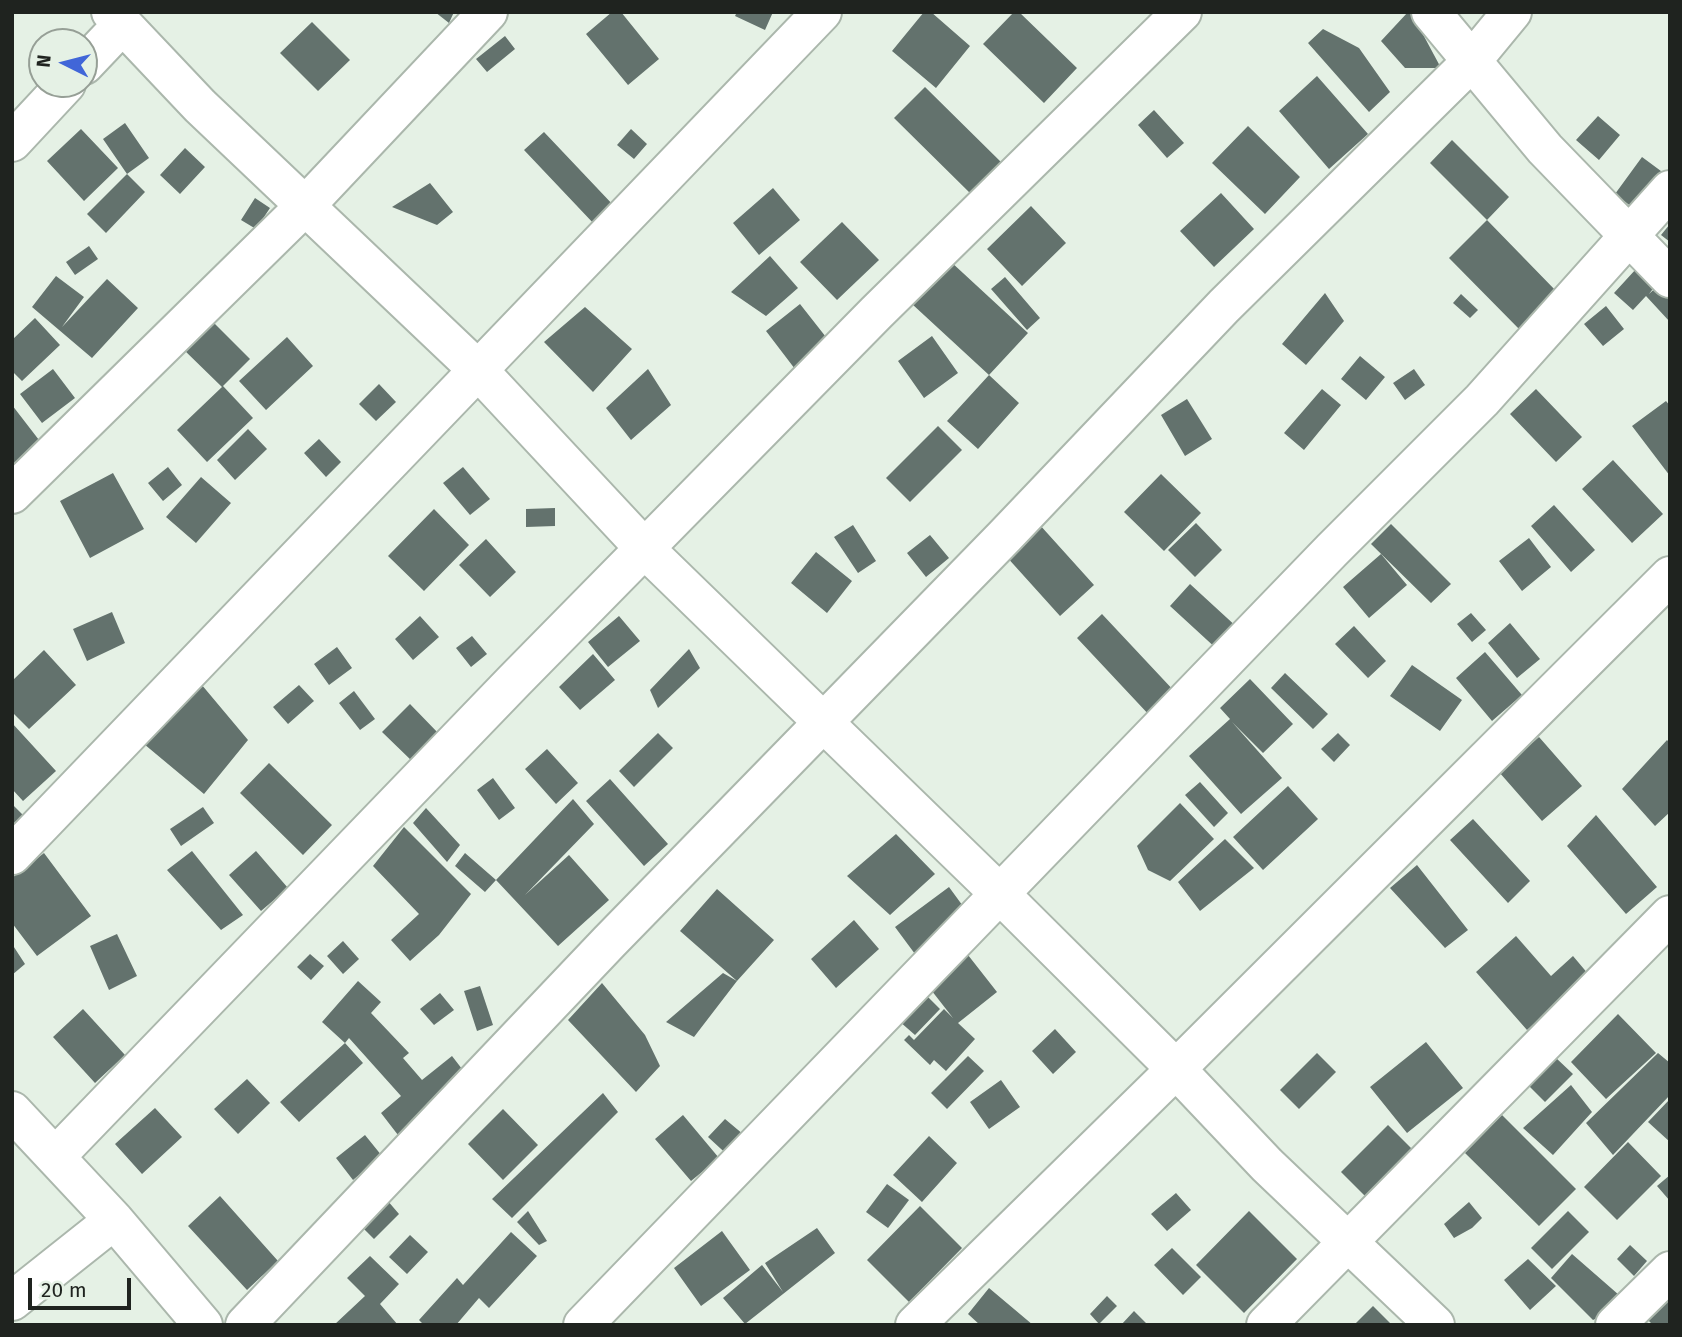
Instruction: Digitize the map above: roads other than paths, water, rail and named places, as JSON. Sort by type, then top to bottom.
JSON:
[{"type":"street","points":[[12,494],[305,206],[488,12]]},
{"type":"street","points":[[12,855],[822,12]]},
{"type":"street","points":[[55,1157],[885,304],[1182,12]]},
{"type":"street","points":[[1431,12],[1470,63],[1545,149],[1670,278]]},
{"type":"street","points":[[245,1325],[600,952],[1223,306],[1470,63],[1511,12]]},
{"type":"street","points":[[98,44],[116,18],[200,106],[478,370],[645,549],[1000,894],[1176,1069],[1267,1165],[1435,1325]]},
{"type":"street","points":[[12,142],[53,98]]},
{"type":"street","points":[[583,1325],[1482,400],[1670,190]]},
{"type":"street","points":[[915,1325],[1670,576]]},
{"type":"street","points":[[1266,1325],[1670,915]]},
{"type":"street","points":[[12,1111],[114,1220],[203,1325]]},
{"type":"street","points":[[12,1301],[114,1220]]},
{"type":"street","points":[[1615,1325],[1670,1271]]}]
